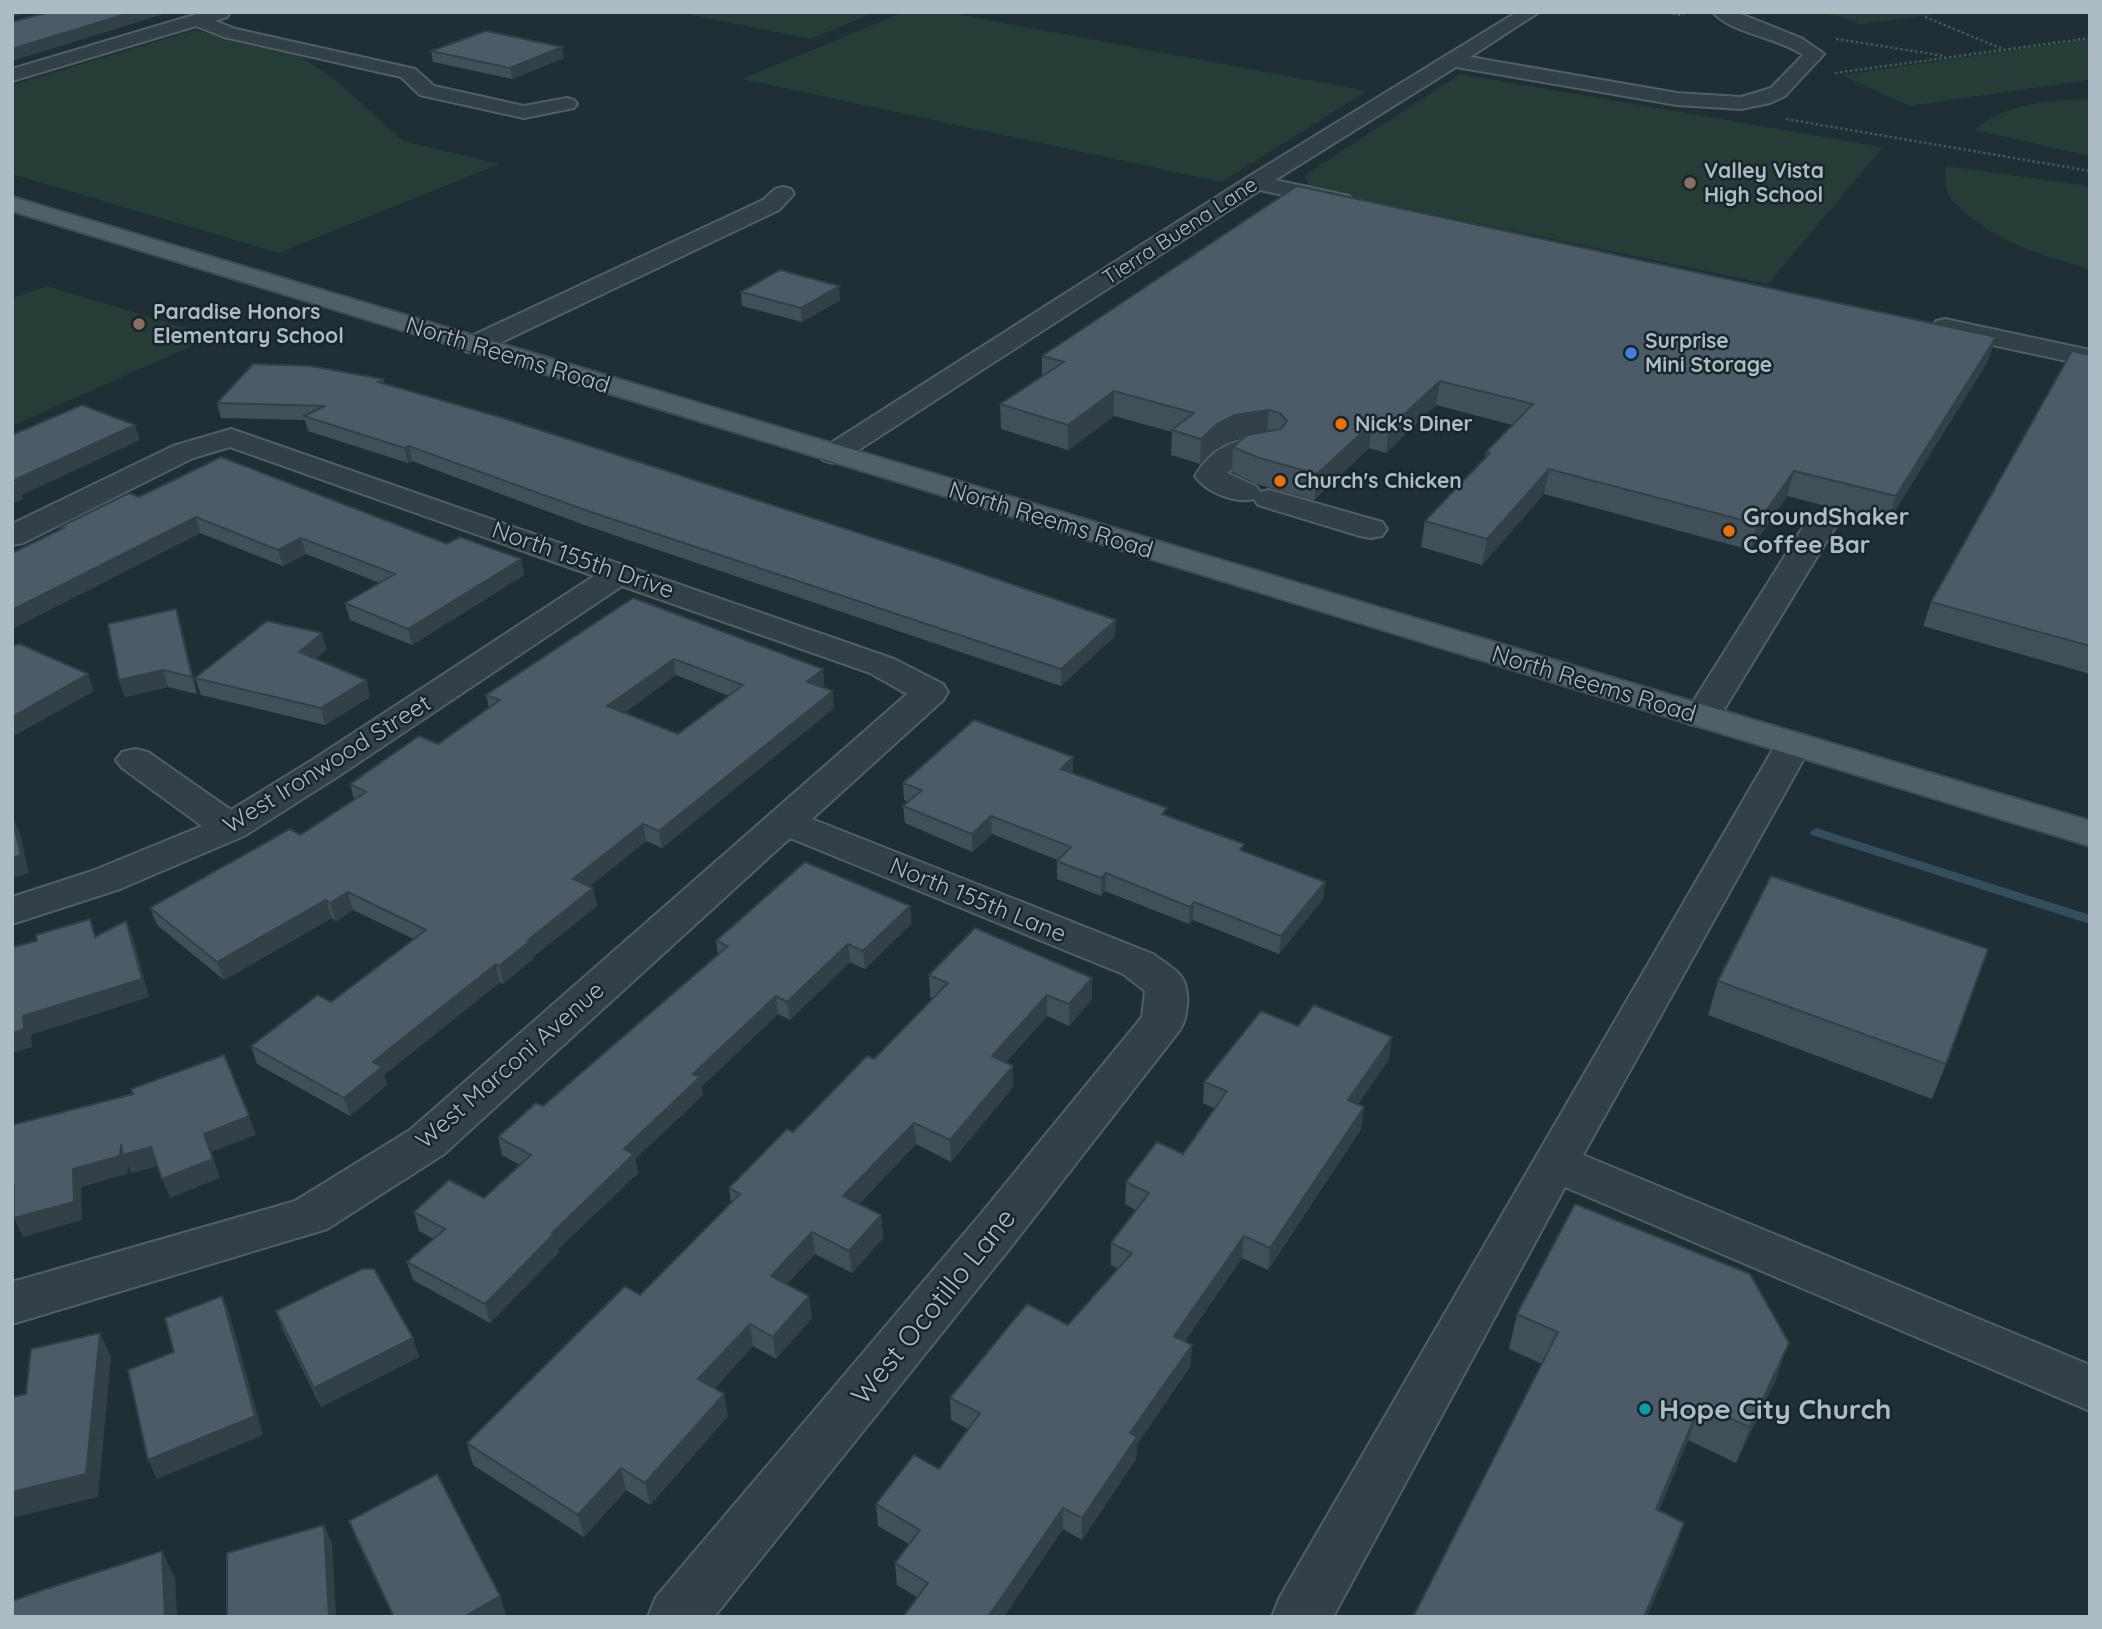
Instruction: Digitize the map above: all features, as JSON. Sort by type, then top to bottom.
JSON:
[{"type":"main road","name":"North Reems Road","points":[[12,204],[2090,834]]},
{"type":"street","points":[[12,75],[223,12]]},
{"type":"street","name":"Tierra Buena Lane","points":[[833,454],[1256,182],[1530,12]]},
{"type":"street","points":[[1451,60],[1677,99],[1741,103],[1763,99],[1778,92],[1814,54],[1804,46],[1740,23],[1722,12]]},
{"type":"street","points":[[196,20],[231,33],[408,73],[427,92],[524,112],[567,104]]},
{"type":"street","points":[[1256,182],[1357,204]]},
{"type":"street","points":[[474,345],[771,205],[783,194]]},
{"type":"street","points":[[1927,324],[2090,358]]},
{"type":"street","name":"North 155th Drive","points":[[12,536],[183,452],[231,438],[882,666],[930,692]]},
{"type":"street","points":[[1267,446],[1240,447],[1214,467],[1210,476],[1228,487],[1371,529]]},
{"type":"street","points":[[1702,716],[1821,524]]},
{"type":"street","name":"West Ironwood Street","points":[[12,911],[106,880],[230,827],[620,573]]},
{"type":"street","name":"West Marconi Avenue","points":[[12,1303],[310,1216],[427,1142],[930,692]]},
{"type":"street","points":[[1301,1617],[1794,744]]},
{"type":"street","points":[[135,760],[230,827]]},
{"type":"street","name":"North 155th Lane","points":[[785,822],[1138,964],[1167,985]]},
{"type":"street","name":"West Ocotillo Lane","points":[[677,1617],[988,1240],[1164,1020],[1167,985]]},
{"type":"street","points":[[1555,1163],[2090,1389]]},
{"type":"path","points":[[1663,12],[1681,15],[1687,12]]},
{"type":"path","points":[[1924,17],[2007,51]]},
{"type":"path","points":[[1824,38],[1953,58]]},
{"type":"path","points":[[1828,74],[2090,38]]},
{"type":"path","points":[[1775,117],[2090,171]]},
{"type":"green space","points":[[676,12],[876,12],[811,39]]},
{"type":"green space","points":[[904,12],[946,12],[1367,91],[1222,182],[742,79]]},
{"type":"green space","points":[[1809,12],[1956,12],[1860,24],[1843,17]]},
{"type":"green space","points":[[195,30],[299,55],[339,83],[403,141],[499,164],[279,253],[12,174],[12,85]]},
{"type":"green space","points":[[2090,39],[2090,80],[1909,106],[1842,75]]},
{"type":"green space","points":[[1460,74],[1883,147],[1768,284],[1303,187],[1308,183],[1305,175]]},
{"type":"green space","points":[[2090,99],[2090,156],[1975,130],[2000,114],[2014,109],[2060,100]]},
{"type":"green space","points":[[1946,166],[2090,186],[2090,269],[2025,248],[1980,224],[1949,196],[1945,183]]},
{"type":"green space","points":[[47,286],[199,332],[196,344],[12,426],[12,298]]},
{"type":"building","points":[[49,12],[133,12],[12,49],[12,22]]},
{"type":"building","points":[[486,31],[562,47],[510,68],[431,51]]},
{"type":"building","points":[[1297,186],[1996,337],[1896,496],[1794,471],[1757,524],[1549,469],[1487,539],[1425,521],[1533,404],[1440,381],[1389,428],[1372,423],[1317,474],[1259,458],[1233,447],[1247,435],[1281,429],[1287,421],[1280,413],[1269,410],[1235,415],[1217,424],[1201,439],[1172,430],[1194,413],[1114,391],[1068,425],[1000,404],[1064,362],[1042,356]]},
{"type":"building","points":[[780,270],[839,286],[801,308],[741,292]]},
{"type":"building","points":[[2072,351],[2090,355],[2090,646],[1931,602]]},
{"type":"building","points":[[253,364],[310,366],[383,379],[378,382],[503,418],[930,556],[1116,620],[1061,669],[585,510],[409,446],[404,448],[304,416],[325,406],[217,403]]},
{"type":"building","points":[[82,405],[135,425],[12,481],[12,435]]},
{"type":"building","points":[[221,457],[447,544],[460,537],[521,559],[408,629],[345,603],[395,574],[301,538],[278,550],[196,517],[12,610],[12,553],[129,493],[139,497]]},
{"type":"building","points":[[633,598],[823,669],[807,682],[833,691],[659,831],[643,824],[573,879],[593,888],[499,966],[496,964],[373,1062],[382,1067],[344,1098],[251,1046],[318,995],[331,1002],[426,930],[348,892],[330,903],[326,900],[217,962],[150,908],[290,829],[300,835],[366,792],[350,784],[419,736],[438,744],[500,700],[486,695]],"holes":[[[674,659],[743,685],[678,734],[607,706]]]},
{"type":"building","points":[[176,609],[192,677],[163,670],[119,680],[108,624]]},
{"type":"building","points":[[267,621],[322,633],[299,652],[366,680],[321,708],[195,678]]},
{"type":"building","points":[[20,644],[88,674],[12,717],[12,646]]},
{"type":"building","points":[[974,720],[1073,757],[1061,769],[1167,808],[1162,814],[1244,844],[1240,850],[1325,882],[1281,936],[1194,902],[1190,907],[1106,873],[1101,878],[1057,861],[1071,847],[991,816],[972,834],[903,806],[922,790],[903,783]]},
{"type":"building","points":[[12,817],[21,855],[12,858]]},
{"type":"building","points":[[805,862],[910,906],[863,951],[848,944],[787,1002],[776,996],[693,1074],[700,1077],[624,1149],[634,1154],[552,1233],[554,1234],[485,1304],[407,1262],[445,1229],[414,1212],[449,1180],[484,1198],[531,1155],[498,1137],[536,1103],[543,1106],[728,946],[716,941]]},
{"type":"building","points":[[1771,876],[1988,949],[1946,1064],[1718,981]]},
{"type":"building","points":[[90,919],[95,937],[126,921],[142,979],[23,1016],[24,1029],[12,1033],[12,947],[37,941],[36,935]]},
{"type":"building","points":[[975,928],[1092,978],[1069,1004],[1047,995],[992,1056],[1013,1066],[950,1140],[914,1123],[843,1196],[881,1215],[849,1251],[812,1232],[771,1276],[809,1296],[773,1337],[750,1324],[698,1379],[724,1394],[645,1483],[621,1468],[578,1515],[467,1443],[625,1286],[640,1295],[740,1194],[729,1188],[787,1129],[793,1132],[867,1056],[874,1059],[948,983],[929,975]]},
{"type":"building","points":[[1314,1005],[1392,1037],[1348,1100],[1364,1107],[1270,1248],[1244,1236],[1174,1336],[1192,1345],[1130,1433],[1137,1437],[1082,1518],[1063,1508],[988,1617],[903,1617],[928,1583],[895,1563],[920,1530],[876,1504],[914,1455],[939,1469],[980,1413],[950,1398],[1027,1304],[1068,1325],[1132,1253],[1111,1243],[1149,1193],[1126,1182],[1157,1142],[1183,1154],[1227,1091],[1204,1082],[1261,1011],[1298,1026]]},
{"type":"building","points":[[224,1055],[249,1116],[204,1134],[213,1159],[162,1179],[151,1147],[123,1155],[121,1144],[120,1156],[73,1169],[74,1202],[14,1218],[12,1125],[133,1094],[131,1089]]},
{"type":"building","name":"Hope City Church","points":[[1575,1204],[1750,1274],[1789,1343],[1750,1427],[1700,1405],[1656,1509],[1684,1523],[1644,1617],[1413,1617],[1558,1332],[1517,1314]]},
{"type":"building","points":[[362,1269],[374,1269],[413,1338],[314,1388],[276,1311]]},
{"type":"building","points":[[222,1296],[255,1416],[148,1460],[128,1370],[174,1352],[165,1318]]},
{"type":"building","points":[[100,1333],[86,1474],[12,1492],[12,1397],[26,1394],[31,1349]]},
{"type":"building","points":[[437,1474],[500,1596],[464,1617],[394,1617],[349,1521]]},
{"type":"building","points":[[324,1525],[329,1617],[227,1617],[227,1553]]},
{"type":"building","points":[[162,1551],[165,1617],[12,1617],[12,1601]]},
{"type":"waterway","points":[[1816,832],[2090,920]]},
{"type":"place","name":"Valley Vista High School","points":[[1690,183]]},
{"type":"place","name":"Paradise Honors Elementary School","points":[[139,324]]},
{"type":"place","name":"Surprise Mini Storage","points":[[1631,353]]},
{"type":"place","name":"Nick's Diner","points":[[1341,424]]},
{"type":"place","name":"Church's Chicken","points":[[1280,481]]},
{"type":"place","name":"GroundShaker Coffee Bar","points":[[1729,531]]},
{"type":"place","name":"Hope City Church","points":[[1645,1409]]}]
